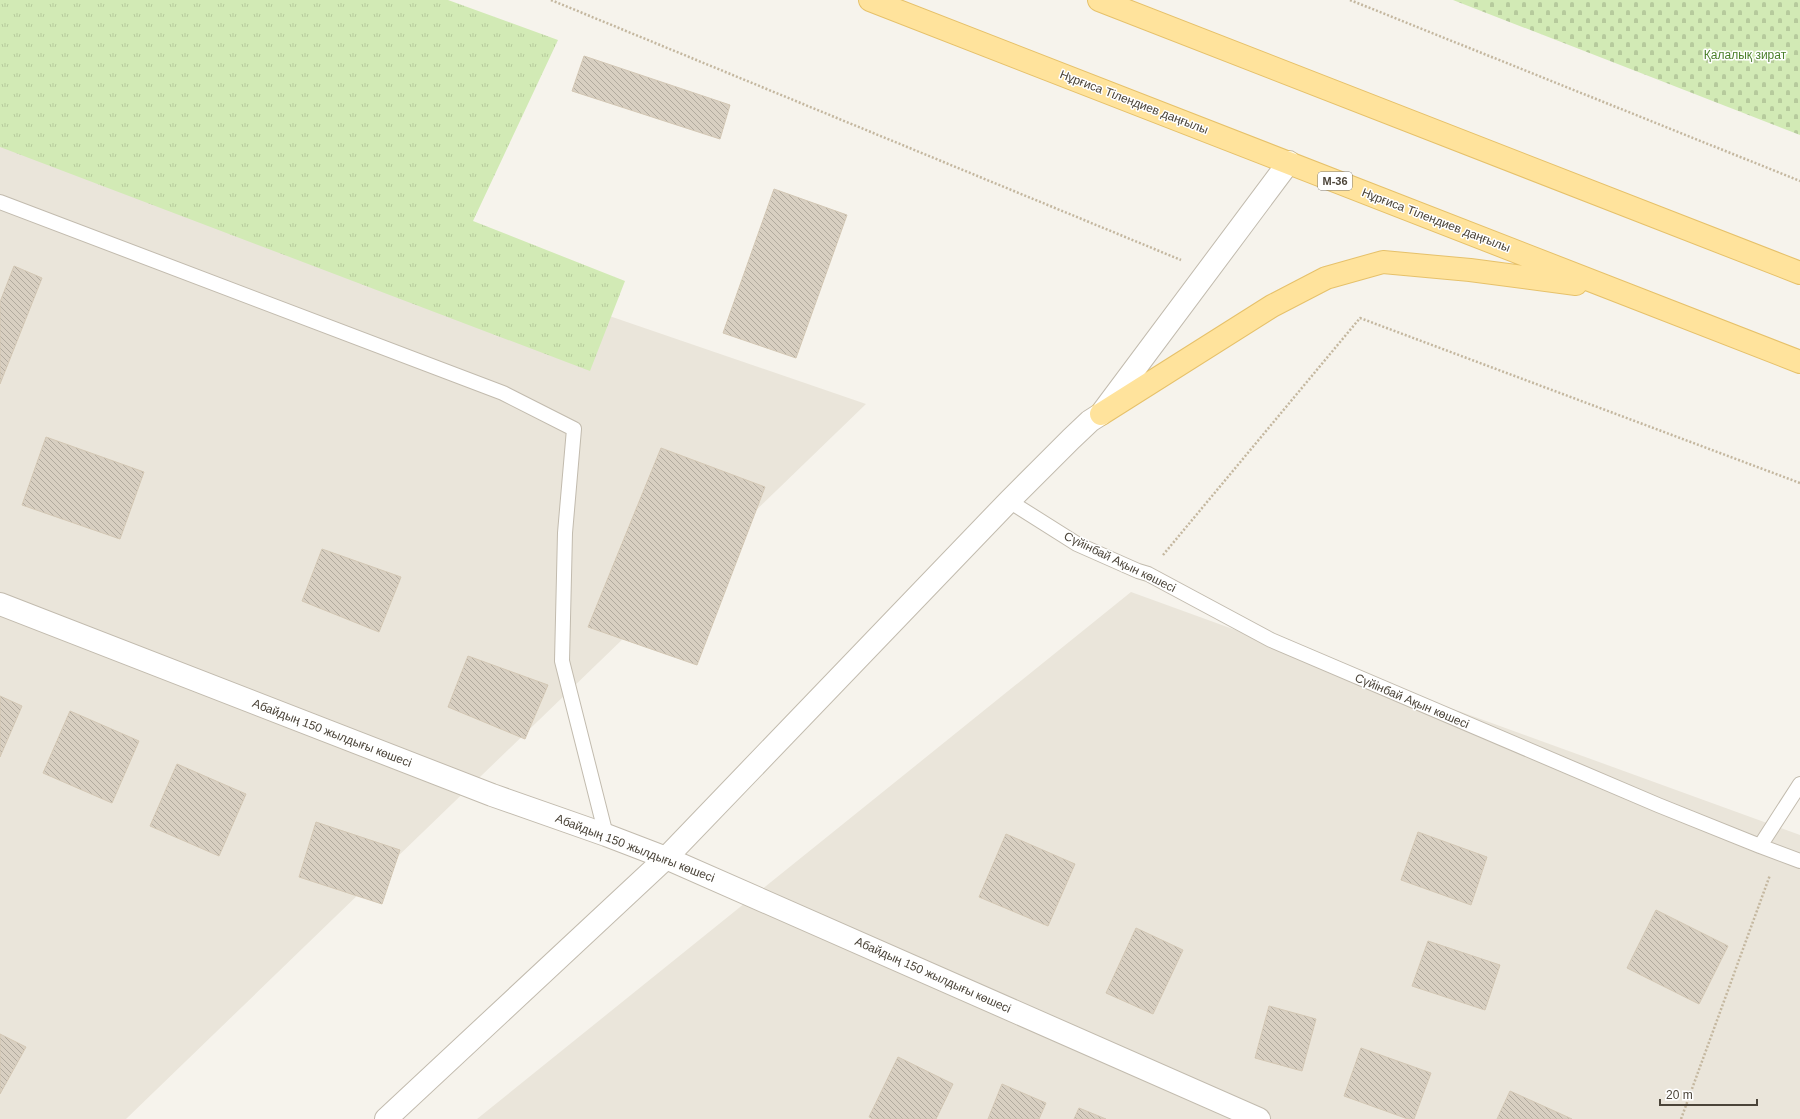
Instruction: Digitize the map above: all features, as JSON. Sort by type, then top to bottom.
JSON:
[{"type":"main road","name":"Нұрғиса Тілендиев даңғылы","points":[[870,0],[1800,362]]},
{"type":"main road","points":[[1099,0],[1800,273]]},
{"type":"main road","points":[[1101,414],[1272,306],[1326,278],[1383,262],[1470,270],[1608,288]]},
{"type":"street","points":[[386,1119],[666,858],[1009,501],[1085,425],[1101,414],[1289,162]]},
{"type":"street","name":"Абайдың 150 жылдығы көшесі","points":[[0,604],[492,795],[666,858],[1259,1119]]},
{"type":"lane","points":[[0,202],[504,393],[574,429],[565,533],[562,661],[606,835]]},
{"type":"lane","name":"Сүйінбай Ақын көшесі","points":[[1009,501],[1078,544],[1138,572],[1148,574],[1271,640],[1658,805],[1800,861]]},
{"type":"lane","points":[[1760,846],[1800,784]]},
{"type":"path","points":[[551,0],[1207,271]]},
{"type":"path","points":[[1350,0],[1800,181]]},
{"type":"path","points":[[1148,574],[1360,318],[1800,483]]},
{"type":"path","points":[[1681,1119],[1778,853]]},
{"type":"shaded area","points":[[0,107],[866,404],[126,1119],[0,1119]]},
{"type":"shaded area","points":[[1131,592],[1800,835],[1800,1119],[477,1119]]},
{"type":"green space","points":[[0,0],[448,0],[558,40],[473,221],[625,281],[590,371],[0,147]]},
{"type":"green space","name":"Қалалық зират","points":[[1453,0],[1800,0],[1800,135]]},
{"type":"building","points":[[584,56],[730,105],[720,139],[572,91]]},
{"type":"building","points":[[774,189],[847,215],[796,358],[723,333]]},
{"type":"building","points":[[14,266],[42,278],[0,384],[0,302]]},
{"type":"building","points":[[46,437],[144,472],[120,539],[22,505]]},
{"type":"building","points":[[661,448],[765,487],[697,665],[588,627]]},
{"type":"building","points":[[322,549],[401,577],[379,632],[302,601]]},
{"type":"building","points":[[468,656],[548,685],[525,739],[448,707]]},
{"type":"building","points":[[0,696],[22,706],[0,757]]},
{"type":"building","points":[[70,711],[139,741],[112,803],[43,773]]},
{"type":"building","points":[[177,764],[246,794],[219,856],[150,826]]},
{"type":"building","points":[[316,822],[400,850],[382,904],[299,877]]},
{"type":"building","points":[[1418,832],[1487,857],[1471,905],[1401,880]]},
{"type":"building","points":[[1006,834],[1075,864],[1048,926],[979,897]]},
{"type":"building","points":[[1656,910],[1728,946],[1699,1004],[1627,968]]},
{"type":"building","points":[[1136,928],[1183,950],[1153,1014],[1106,993]]},
{"type":"building","points":[[1428,941],[1500,965],[1485,1010],[1412,986]]},
{"type":"building","points":[[1269,1006],[1316,1019],[1302,1071],[1255,1058]]},
{"type":"building","points":[[0,1034],[26,1047],[0,1094]]},
{"type":"building","points":[[1361,1048],[1431,1073],[1414,1119],[1408,1119],[1344,1096]]},
{"type":"building","points":[[898,1057],[953,1084],[936,1119],[873,1119],[869,1117]]},
{"type":"building","points":[[1002,1084],[1046,1103],[1039,1119],[988,1119]]},
{"type":"building","points":[[1510,1091],[1572,1119],[1497,1119]]},
{"type":"building","points":[[1079,1108],[1106,1119],[1074,1119]]}]
